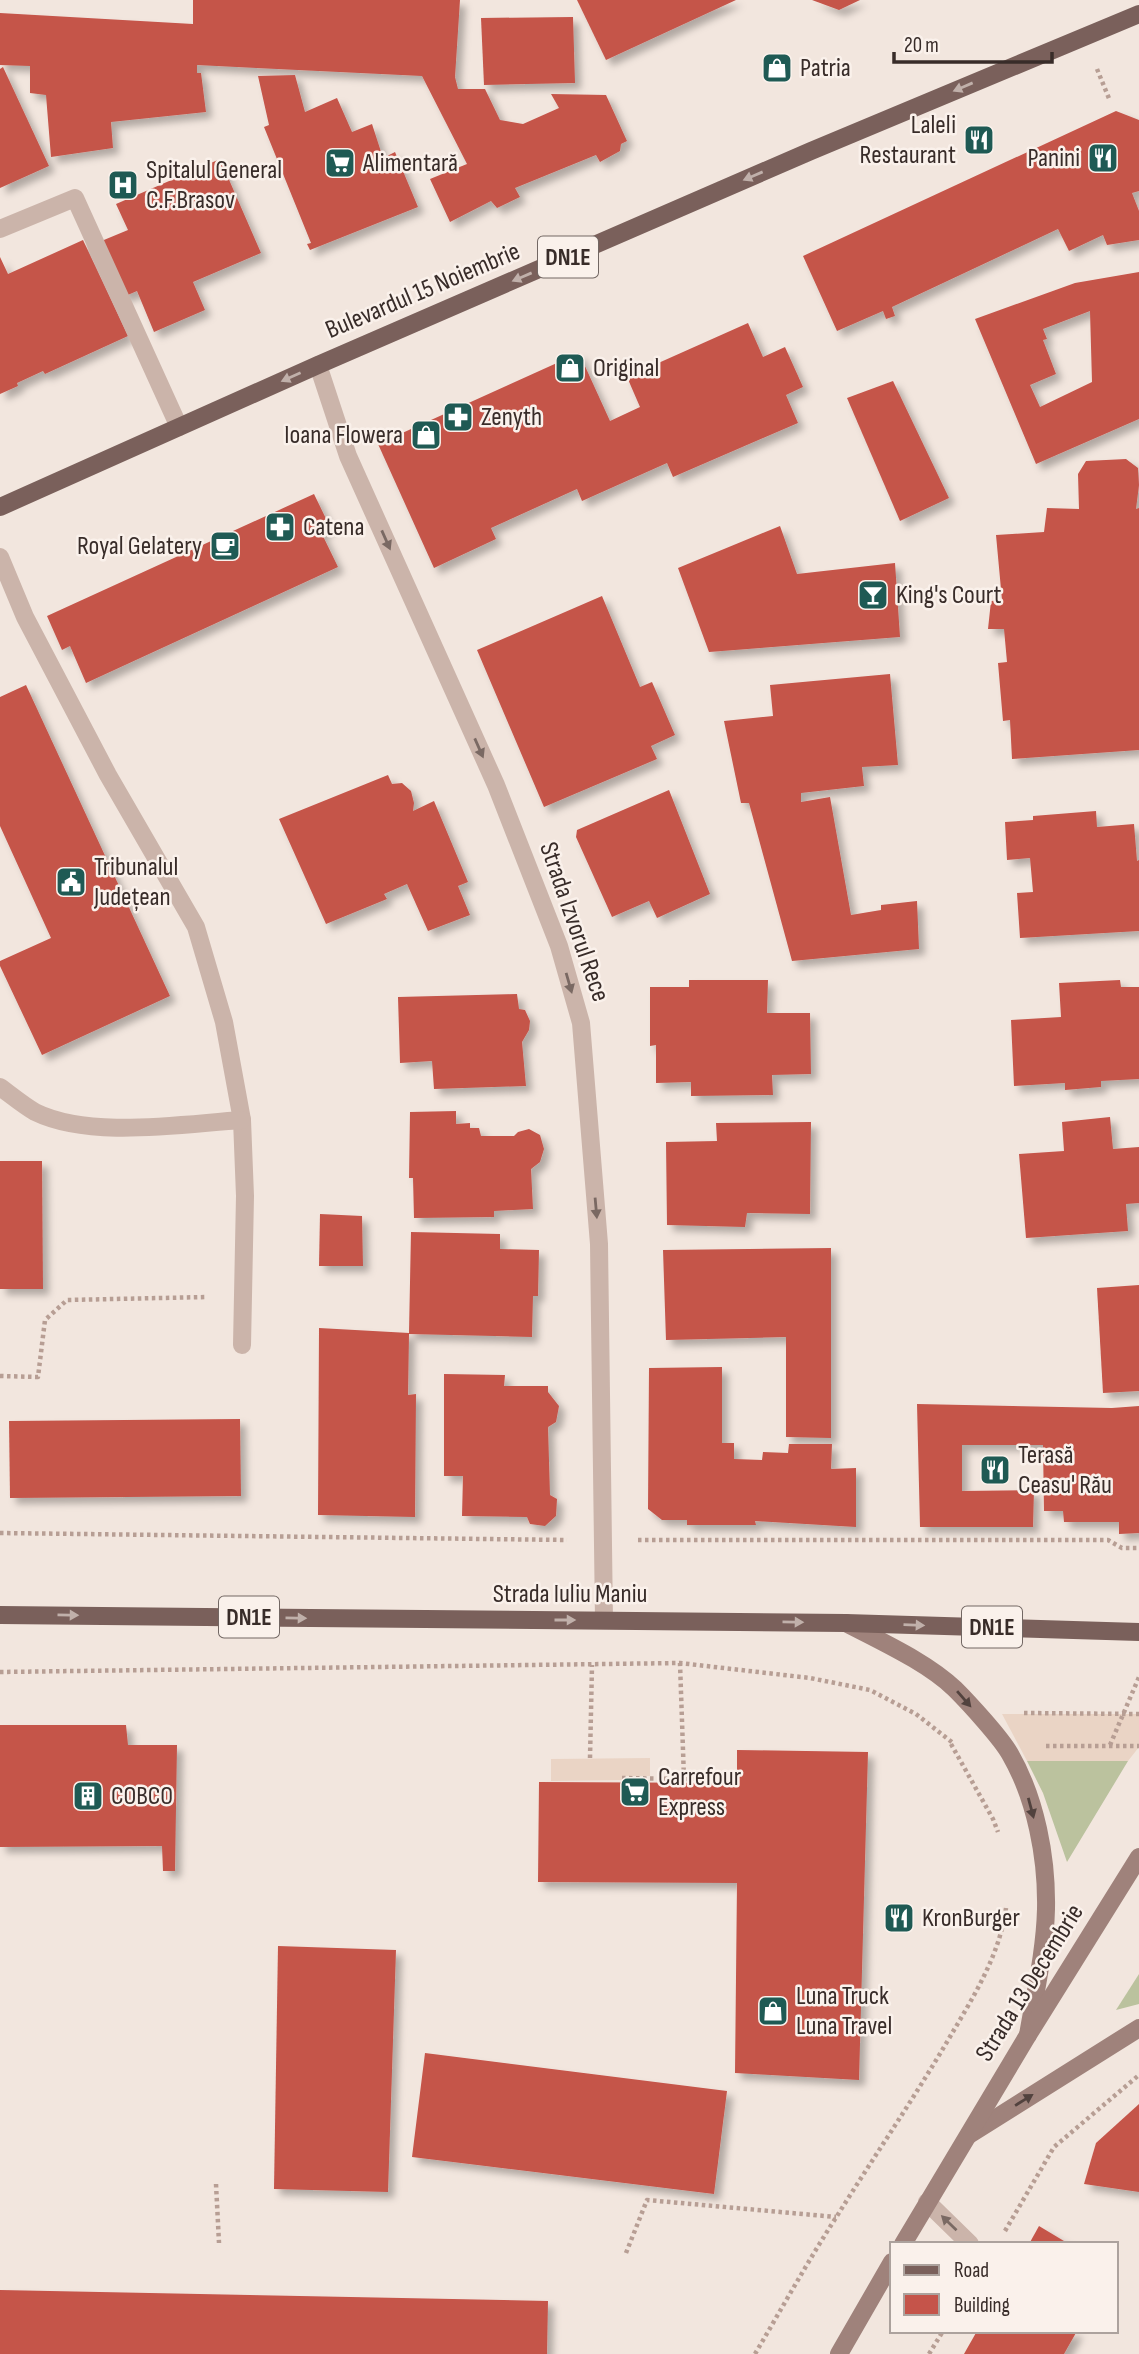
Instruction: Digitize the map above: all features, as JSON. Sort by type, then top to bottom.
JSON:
[{"type":"main road","name":"Bulevardul 15 Noiembrie","points":[[0,507],[318,365],[811,151],[1139,14]]},
{"type":"main road","name":"Strada Iuliu Maniu","points":[[0,1615],[846,1623],[1139,1632]]},
{"type":"main road","points":[[846,1623],[905,1654],[954,1688],[1010,1754],[1030,1801],[1042,1854],[1046,1908],[1042,1954],[1028,2035]]},
{"type":"main road","name":"Strada 13 Decembrie","points":[[904,2242],[1139,1857]]},
{"type":"main road","name":"Strada 13 Decembrie","points":[[966,2137],[1139,2028]]},
{"type":"main road","points":[[839,2354],[890,2265]]},
{"type":"street","points":[[0,229],[75,198],[179,427]]},
{"type":"street","name":"Strada Izvorul Rece","points":[[318,365],[348,456],[496,785],[559,946],[581,1023],[598,1244],[604,1620]]},
{"type":"street","points":[[0,557],[25,617],[108,775],[196,927],[224,1022],[242,1120],[246,1196],[242,1345]]},
{"type":"street","points":[[0,1087],[35,1112],[80,1126],[135,1127],[242,1120]]},
{"type":"street","points":[[927,2202],[968,2242]]},
{"type":"path","points":[[0,1376],[38,1377],[45,1320],[67,1300],[243,1297]]},
{"type":"path","points":[[680,1663],[684,1779]]},
{"type":"path","points":[[0,1672],[680,1663],[810,1678],[870,1690],[916,1714],[951,1743],[998,1832]]},
{"type":"path","points":[[590,1758],[592,1665]]},
{"type":"path","points":[[1110,1745],[1139,1678]]},
{"type":"path","points":[[951,1743],[1004,1746],[1139,1746]]},
{"type":"path","points":[[650,1776],[663,1776],[663,1780]]},
{"type":"path","points":[[622,1778],[727,1778],[727,1783]]},
{"type":"path","points":[[755,2354],[836,2217],[917,2094],[983,1978],[1004,1923],[1008,1897]]},
{"type":"path","points":[[1003,2233],[1054,2147],[1139,2075]]},
{"type":"path","points":[[216,2184],[219,2243]]},
{"type":"path","points":[[626,2253],[647,2200],[836,2217]]},
{"type":"path","points":[[929,2354],[942,2333]]},
{"type":"green space","points":[[1027,1761],[1128,1761],[1067,1862],[1043,1793]]},
{"type":"green space","points":[[1139,1974],[1139,2004],[1116,2010]]},
{"type":"shaded area","points":[[1002,1714],[1139,1714],[1139,1747],[1128,1761],[1027,1761]]},
{"type":"shaded area","points":[[650,1758],[650,1776],[622,1776],[622,1780],[551,1781],[551,1759]]},
{"type":"building","points":[[193,0],[460,0],[455,77],[458,89],[485,89],[500,120],[523,124],[559,108],[551,94],[606,95],[627,141],[621,144],[620,151],[600,162],[596,155],[515,188],[520,197],[497,208],[491,201],[450,222],[430,179],[467,164],[422,76],[197,65],[197,73],[201,73],[206,112],[111,122],[113,148],[51,157],[46,95],[30,93],[30,66],[0,65],[0,13],[193,24]]},
{"type":"building","points":[[577,0],[736,0],[606,60]]},
{"type":"building","points":[[812,0],[860,0],[839,10]]},
{"type":"building","points":[[573,17],[575,83],[484,85],[481,18]]},
{"type":"building","points":[[3,67],[49,166],[0,188],[0,69]]},
{"type":"building","points":[[295,75],[305,112],[337,98],[352,132],[372,124],[383,158],[395,152],[418,207],[310,250],[307,244],[311,243],[264,127],[269,125],[258,76]]},
{"type":"building","points":[[1116,111],[1139,120],[1139,191],[1132,193],[1139,211],[1139,240],[1107,245],[1103,235],[1069,251],[1058,229],[892,307],[895,316],[886,319],[883,311],[837,331],[803,256]]},
{"type":"building","points":[[220,159],[261,253],[193,282],[205,310],[154,332],[137,291],[123,297],[99,242],[128,230],[116,204]]},
{"type":"building","points":[[83,240],[128,336],[45,374],[43,371],[0,394],[0,257],[8,274]]},
{"type":"building","points":[[1139,272],[1139,419],[1036,464],[975,319],[1075,283]],"holes":[[[1090,311],[1092,382],[1040,407],[1030,385],[1056,374],[1043,340],[1047,339],[1043,329]]]},
{"type":"building","points":[[748,323],[763,357],[785,347],[803,387],[786,395],[798,423],[673,477],[667,463],[582,501],[577,489],[491,528],[496,539],[434,568],[378,444],[579,353],[610,421],[640,407],[627,377]]},
{"type":"building","points":[[893,381],[949,498],[900,521],[847,398]]},
{"type":"building","points":[[1126,459],[1138,468],[1139,485],[1136,509],[1139,508],[1139,750],[1012,759],[1010,720],[1003,721],[998,663],[1007,662],[1004,629],[988,629],[991,601],[1002,600],[996,535],[1044,532],[1047,508],[1079,509],[1078,474],[1086,461]]},
{"type":"building","points":[[314,494],[330,527],[321,532],[338,567],[86,683],[70,646],[62,650],[47,616]]},
{"type":"building","points":[[780,526],[797,574],[895,563],[900,637],[709,652],[678,568]]},
{"type":"building","points":[[602,596],[640,687],[652,682],[675,735],[651,746],[657,759],[544,807],[477,650]]},
{"type":"building","points":[[890,674],[898,765],[862,767],[864,786],[801,793],[801,802],[830,797],[851,915],[881,910],[881,905],[917,901],[919,949],[792,961],[749,803],[741,803],[724,721],[773,716],[770,685]]},
{"type":"building","name":"Tribunalul Județean","points":[[26,685],[170,996],[42,1055],[0,966],[0,961],[51,938],[0,826],[0,697]]},
{"type":"building","points":[[388,775],[392,784],[402,783],[411,791],[413,811],[434,801],[468,882],[458,886],[470,915],[428,931],[407,884],[384,894],[387,899],[326,924],[279,819]]},
{"type":"building","points":[[669,790],[710,894],[657,918],[649,901],[612,917],[576,837],[577,830]]},
{"type":"building","points":[[1096,811],[1097,827],[1134,824],[1137,861],[1139,860],[1139,931],[1020,938],[1017,893],[1033,892],[1030,858],[1007,860],[1005,822],[1033,820],[1033,816]]},
{"type":"building","points":[[689,980],[768,980],[767,1013],[810,1013],[811,1074],[772,1075],[773,1095],[691,1096],[691,1082],[656,1083],[656,1045],[650,1046],[650,987],[689,987]]},
{"type":"building","points":[[1120,980],[1121,987],[1139,987],[1139,1079],[1101,1081],[1101,1087],[1065,1090],[1065,1083],[1014,1086],[1011,1020],[1061,1017],[1059,983]]},
{"type":"building","points":[[517,994],[519,1009],[525,1010],[530,1021],[529,1030],[522,1042],[526,1086],[434,1089],[432,1061],[400,1063],[398,997]]},
{"type":"building","points":[[456,1111],[456,1124],[470,1123],[470,1128],[479,1128],[481,1136],[514,1136],[529,1129],[540,1135],[544,1149],[540,1162],[531,1169],[533,1209],[494,1211],[494,1217],[414,1218],[413,1178],[409,1178],[410,1112]]},
{"type":"building","points":[[1110,1117],[1113,1149],[1139,1147],[1139,1203],[1126,1204],[1128,1231],[1026,1238],[1019,1154],[1064,1151],[1062,1122]]},
{"type":"building","points":[[811,1122],[810,1214],[747,1213],[745,1227],[667,1225],[666,1142],[717,1141],[716,1123]]},
{"type":"building","points":[[0,1161],[42,1161],[43,1289],[0,1289]]},
{"type":"building","points":[[320,1214],[362,1216],[363,1266],[319,1266]]},
{"type":"building","points":[[411,1232],[500,1234],[500,1249],[539,1250],[538,1296],[533,1296],[532,1337],[409,1334],[408,1395],[416,1394],[415,1517],[318,1515],[319,1328],[409,1333]]},
{"type":"building","points":[[831,1248],[831,1438],[786,1437],[786,1337],[666,1340],[663,1250]]},
{"type":"building","points":[[1139,1285],[1139,1391],[1103,1393],[1097,1288]]},
{"type":"building","points":[[722,1367],[722,1443],[734,1443],[734,1459],[762,1460],[763,1452],[788,1453],[789,1444],[832,1444],[831,1469],[856,1468],[856,1527],[755,1521],[756,1525],[687,1525],[687,1520],[662,1520],[648,1509],[649,1368]]},
{"type":"building","points":[[444,1374],[505,1375],[504,1386],[548,1386],[548,1392],[559,1406],[556,1422],[548,1427],[550,1495],[557,1499],[556,1516],[545,1526],[530,1524],[527,1517],[462,1516],[463,1476],[444,1476]]},
{"type":"building","points":[[917,1404],[1112,1408],[1139,1406],[1139,1533],[1119,1534],[1119,1522],[1064,1522],[1063,1511],[1044,1511],[1043,1445],[962,1445],[962,1491],[1034,1490],[1033,1527],[920,1527]]},
{"type":"building","points":[[240,1419],[241,1496],[10,1498],[9,1421]]},
{"type":"building","name":"COBCO","points":[[0,1725],[126,1725],[128,1745],[177,1745],[175,1871],[163,1871],[162,1846],[0,1847]]},
{"type":"building","points":[[737,1750],[868,1752],[859,2080],[735,2073],[737,1883],[538,1882],[539,1782],[737,1783]]},
{"type":"building","points":[[278,1946],[396,1950],[388,2192],[274,2189]]},
{"type":"building","points":[[425,2053],[727,2091],[714,2194],[412,2157]]},
{"type":"building","points":[[1139,2104],[1139,2192],[1084,2184],[1096,2143]]},
{"type":"building","points":[[1039,2226],[1066,2242],[1030,2242]]},
{"type":"building","points":[[0,2290],[548,2301],[547,2354],[0,2354]]},
{"type":"building","points":[[976,2333],[1076,2333],[1064,2354],[964,2354]]},
{"type":"place","name":"Patria","points":[[777,68]]},
{"type":"place","name":"Laleli Restaurant","points":[[979,140]]},
{"type":"place","name":"Panini","points":[[1103,158]]},
{"type":"place","name":"Alimentară","points":[[340,163]]},
{"type":"place","name":"Spitalul General C.F.Brasov","points":[[123,185]]},
{"type":"place","name":"Original","points":[[570,368]]},
{"type":"place","name":"Zenyth","points":[[458,417]]},
{"type":"place","name":"Ioana Flowera","points":[[426,435]]},
{"type":"place","name":"Catena","points":[[280,527]]},
{"type":"place","name":"Royal Gelatery","points":[[225,546]]},
{"type":"place","name":"King's Court","points":[[873,595]]},
{"type":"place","name":"Tribunalul Județean","points":[[71,882]]},
{"type":"place","name":"Terasă Ceasu' Rău","points":[[995,1470]]},
{"type":"place","name":"Carrefour Express","points":[[635,1792]]},
{"type":"place","name":"COBCO","points":[[88,1796]]},
{"type":"place","name":"KronBurger","points":[[899,1918]]},
{"type":"place","name":"Luna Truck Luna Travel","points":[[773,2011]]}]
